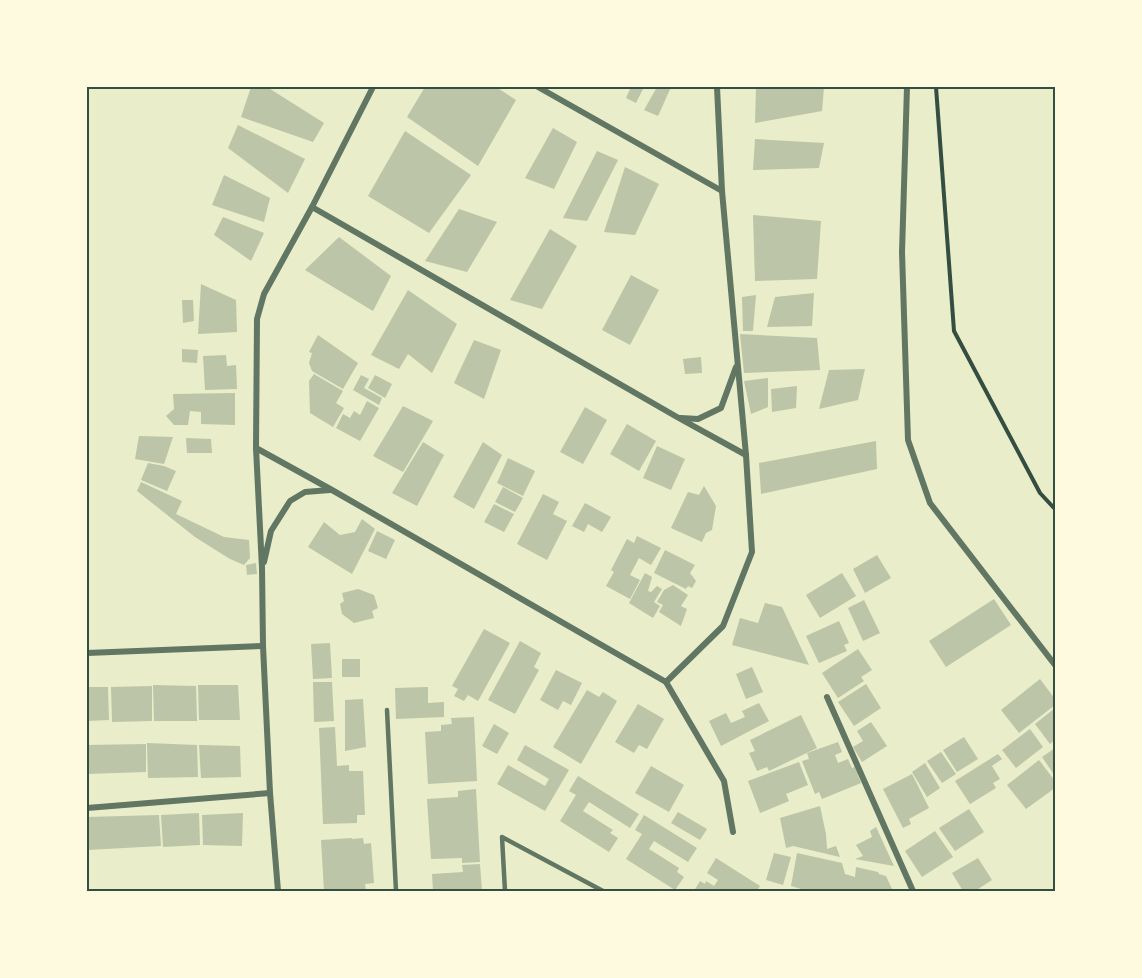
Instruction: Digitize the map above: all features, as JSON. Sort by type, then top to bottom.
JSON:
[{"type":"street","points":[[278,891],[270,793],[263,645],[256,448],[257,319],[264,294],[312,207],[373,87]]},
{"type":"street","points":[[538,87],[722,190]]},
{"type":"street","points":[[666,682],[723,626],[752,552],[746,455],[722,190],[717,87]]},
{"type":"street","points":[[908,87],[902,252],[908,440],[930,503],[1055,665]]},
{"type":"street","points":[[312,207],[746,455]]},
{"type":"street","points":[[677,417],[698,419],[721,408],[738,364]]},
{"type":"street","points":[[256,448],[666,682],[724,781],[733,832]]},
{"type":"street","points":[[262,568],[272,531],[290,501],[305,492],[332,490]]},
{"type":"street","points":[[87,653],[263,645]]},
{"type":"street","points":[[827,697],[913,891]]},
{"type":"street","points":[[87,808],[270,793]]},
{"type":"lane","points":[[387,710],[396,891]]},
{"type":"lane","points":[[505,891],[502,837],[603,891]]},
{"type":"path","points":[[936,87],[954,331],[1040,493],[1055,509]]},
{"type":"building","points":[[251,87],[267,87],[324,123],[313,142],[241,117]]},
{"type":"building","points":[[425,87],[496,87],[516,100],[478,166],[407,117]]},
{"type":"building","points":[[631,87],[644,87],[636,103],[626,98]]},
{"type":"building","points":[[657,87],[671,87],[658,116],[644,110]]},
{"type":"building","points":[[756,87],[824,87],[822,111],[755,123]]},
{"type":"building","points":[[238,125],[305,159],[288,193],[228,148]]},
{"type":"building","points":[[553,128],[577,142],[554,189],[525,178]]},
{"type":"building","points":[[405,131],[471,175],[429,233],[368,196]]},
{"type":"building","points":[[755,139],[824,143],[819,168],[753,170]]},
{"type":"building","points":[[597,151],[618,160],[587,221],[563,218]]},
{"type":"building","points":[[625,167],[659,184],[635,235],[604,232]]},
{"type":"building","points":[[224,175],[270,198],[264,222],[212,205]]},
{"type":"building","points":[[459,209],[497,222],[467,272],[425,261]]},
{"type":"building","points":[[753,215],[821,221],[817,279],[755,281]]},
{"type":"building","points":[[223,217],[264,233],[251,261],[214,235]]},
{"type":"building","points":[[550,229],[577,246],[542,309],[510,300]]},
{"type":"building","points":[[339,237],[391,276],[373,311],[305,270]]},
{"type":"building","points":[[631,275],[659,290],[630,345],[602,330]]},
{"type":"building","points":[[201,284],[236,300],[237,332],[198,334]]},
{"type":"building","points":[[408,290],[457,324],[432,373],[408,354],[399,369],[371,355]]},
{"type":"building","points":[[814,293],[812,326],[767,327],[775,297]]},
{"type":"building","points":[[756,295],[753,331],[743,331],[742,297]]},
{"type":"building","points":[[182,300],[193,300],[194,321],[183,323]]},
{"type":"building","points":[[740,334],[817,338],[820,370],[744,373]]},
{"type":"building","points":[[318,335],[358,363],[343,389],[312,371],[309,363],[312,353],[309,352]]},
{"type":"building","points":[[474,340],[501,350],[484,399],[454,383]]},
{"type":"building","points":[[182,349],[198,350],[197,363],[182,362]]},
{"type":"building","points":[[226,355],[227,366],[236,365],[237,389],[205,390],[203,356]]},
{"type":"building","points":[[701,357],[702,373],[685,374],[683,359]]},
{"type":"building","points":[[865,369],[858,400],[819,409],[829,370]]},
{"type":"building","points":[[314,374],[343,391],[336,403],[344,408],[333,427],[310,413],[309,381]]},
{"type":"building","points":[[361,375],[369,379],[364,388],[382,398],[379,405],[353,390]]},
{"type":"building","points":[[375,375],[392,384],[385,398],[368,388]]},
{"type":"building","points":[[768,378],[768,407],[751,414],[744,381]]},
{"type":"building","points":[[797,386],[796,408],[772,412],[771,389]]},
{"type":"building","points":[[235,393],[235,425],[201,424],[201,412],[190,411],[188,425],[174,425],[166,416],[174,409],[173,394]]},
{"type":"building","points":[[367,401],[379,408],[360,441],[336,428],[343,414],[350,418],[354,411],[360,415]]},
{"type":"building","points":[[403,406],[433,421],[403,472],[373,456]]},
{"type":"building","points":[[585,407],[607,420],[583,464],[560,452]]},
{"type":"building","points":[[627,424],[656,441],[639,471],[610,454]]},
{"type":"building","points":[[139,436],[173,437],[164,464],[135,459]]},
{"type":"building","points":[[186,438],[211,439],[212,453],[187,453]]},
{"type":"building","points":[[876,441],[877,469],[761,494],[759,463]]},
{"type":"building","points":[[423,442],[444,455],[417,506],[392,493]]},
{"type":"building","points":[[483,442],[502,455],[474,509],[453,497]]},
{"type":"building","points":[[657,446],[685,459],[671,490],[643,478]]},
{"type":"building","points":[[508,458],[535,471],[523,496],[497,483]]},
{"type":"building","points":[[148,463],[176,471],[167,491],[141,480]]},
{"type":"building","points":[[141,482],[182,501],[176,514],[224,537],[249,540],[250,558],[244,565],[195,537],[137,491]]},
{"type":"building","points":[[704,486],[716,506],[712,530],[706,533],[702,542],[671,528],[688,492],[699,495]]},
{"type":"building","points":[[503,487],[523,498],[515,512],[495,502]]},
{"type":"building","points":[[543,494],[559,502],[553,514],[567,521],[547,560],[517,544]]},
{"type":"building","points":[[585,503],[611,517],[602,532],[588,524],[584,532],[572,526]]},
{"type":"building","points":[[494,504],[514,514],[504,532],[484,522]]},
{"type":"building","points":[[362,519],[375,529],[352,574],[308,547],[324,522],[340,535],[355,532]]},
{"type":"building","points":[[377,531],[395,540],[386,559],[368,551]]},
{"type":"building","points":[[637,536],[661,548],[651,565],[639,558],[630,575],[640,580],[630,599],[606,586],[614,572],[611,570],[627,539],[634,543]]},
{"type":"building","points":[[665,550],[695,565],[690,573],[696,581],[692,588],[688,586],[686,589],[654,573]]},
{"type":"building","points":[[877,555],[891,578],[865,593],[853,569]]},
{"type":"building","points":[[256,563],[257,574],[247,575],[246,565]]},
{"type":"building","points":[[645,573],[652,577],[648,591],[651,592],[657,586],[662,589],[654,602],[660,606],[653,618],[629,603]]},
{"type":"building","points":[[842,573],[856,596],[820,618],[806,595]]},
{"type":"building","points":[[673,585],[688,595],[681,606],[687,609],[681,626],[659,612],[663,605],[657,602],[664,590]]},
{"type":"building","points":[[358,589],[374,595],[378,608],[372,611],[374,618],[354,623],[342,614],[340,604],[344,601],[342,593]]},
{"type":"building","points":[[994,599],[1011,625],[946,667],[929,641]]},
{"type":"building","points":[[864,600],[880,633],[863,641],[848,608]]},
{"type":"building","points":[[765,603],[782,607],[809,665],[732,645],[740,618],[758,623]]},
{"type":"building","points":[[839,621],[849,643],[844,645],[847,651],[819,663],[806,636]]},
{"type":"building","points":[[484,629],[510,643],[478,701],[468,695],[464,701],[454,696],[458,689],[452,686]]},
{"type":"building","points":[[520,641],[541,653],[534,667],[539,670],[515,714],[488,700]]},
{"type":"building","points":[[330,643],[332,678],[313,679],[311,644]]},
{"type":"building","points":[[858,649],[872,670],[861,677],[864,681],[838,698],[822,673]]},
{"type":"building","points":[[342,659],[360,659],[360,677],[342,677]]},
{"type":"building","points":[[752,667],[763,692],[746,699],[736,674]]},
{"type":"building","points":[[556,670],[582,683],[571,705],[563,701],[558,710],[540,700]]},
{"type":"building","points":[[1040,679],[1055,699],[1055,705],[1019,733],[1001,710]]},
{"type":"building","points":[[313,682],[332,682],[334,721],[314,722]]},
{"type":"building","points":[[866,684],[881,708],[854,726],[838,702]]},
{"type":"building","points":[[153,685],[196,686],[197,721],[154,721]]},
{"type":"building","points":[[198,685],[238,685],[240,720],[199,720]]},
{"type":"building","points":[[152,686],[152,721],[112,722],[111,687]]},
{"type":"building","points":[[87,687],[108,687],[109,720],[87,721]]},
{"type":"building","points":[[428,687],[428,703],[444,702],[444,717],[396,719],[395,688]]},
{"type":"building","points":[[587,690],[599,697],[603,692],[617,701],[581,764],[553,747]]},
{"type":"building","points":[[363,699],[366,747],[345,751],[345,700]]},
{"type":"building","points":[[759,703],[769,721],[721,746],[709,721],[726,713],[731,723],[745,717],[742,711]]},
{"type":"building","points":[[638,704],[664,719],[647,749],[639,745],[634,753],[615,742]]},
{"type":"building","points":[[1055,708],[1055,740],[1050,744],[1035,724]]},
{"type":"building","points":[[801,715],[817,748],[769,771],[767,767],[757,771],[749,753],[755,751],[750,740]]},
{"type":"building","points":[[474,717],[477,781],[428,784],[425,732],[441,731],[441,725],[452,724],[451,718]]},
{"type":"building","points":[[871,722],[887,746],[862,762],[853,747],[863,741],[857,731]]},
{"type":"building","points":[[494,724],[509,733],[497,754],[482,746]]},
{"type":"building","points":[[335,727],[337,766],[349,765],[349,771],[363,771],[365,815],[357,815],[357,823],[323,824],[319,728]]},
{"type":"building","points":[[1030,729],[1043,747],[1016,768],[1002,750]]},
{"type":"building","points":[[964,737],[978,759],[957,772],[943,750]]},
{"type":"building","points":[[838,742],[842,752],[835,755],[838,763],[848,759],[852,768],[855,767],[861,783],[822,799],[819,792],[815,794],[802,761],[809,759],[807,753]]},
{"type":"building","points":[[147,743],[197,745],[198,777],[148,778]]},
{"type":"building","points":[[146,744],[146,772],[87,774],[87,745]]},
{"type":"building","points":[[199,745],[240,746],[241,777],[201,778]]},
{"type":"building","points":[[525,745],[569,770],[545,811],[497,784],[508,765],[545,786],[549,779],[517,760]]},
{"type":"building","points":[[1055,748],[1055,776],[1042,757]]},
{"type":"building","points":[[941,752],[956,774],[942,783],[927,761]]},
{"type":"building","points":[[998,754],[1002,759],[992,766],[1000,779],[993,783],[996,788],[970,804],[955,781]]},
{"type":"building","points":[[1039,760],[1055,781],[1055,788],[1026,809],[1007,785]]},
{"type":"building","points":[[799,762],[808,785],[786,794],[789,801],[760,813],[748,781]]},
{"type":"building","points":[[925,763],[940,788],[927,797],[912,772]]},
{"type":"building","points":[[651,766],[684,785],[669,812],[635,793]]},
{"type":"building","points":[[912,774],[929,808],[909,819],[911,824],[903,828],[883,789]]},
{"type":"building","points":[[578,776],[639,814],[630,828],[589,802],[583,811],[613,830],[610,833],[618,838],[609,852],[560,821],[576,795],[569,791]]},
{"type":"building","points":[[476,789],[480,862],[462,863],[462,858],[431,859],[427,799],[458,797],[458,791]]},
{"type":"building","points":[[820,806],[827,849],[836,846],[840,857],[793,846],[786,848],[780,818]]},
{"type":"building","points":[[969,809],[984,832],[955,851],[939,828]]},
{"type":"building","points":[[678,812],[707,829],[700,840],[671,823]]},
{"type":"building","points":[[199,813],[200,845],[163,847],[161,815]]},
{"type":"building","points":[[243,813],[242,846],[203,845],[202,815]]},
{"type":"building","points":[[159,815],[161,846],[87,850],[87,817]]},
{"type":"building","points":[[644,815],[697,848],[688,862],[654,841],[649,849],[679,868],[677,872],[684,877],[675,890],[626,859],[642,834],[635,830]]},
{"type":"building","points":[[876,827],[894,866],[855,859],[863,856],[856,845],[872,837],[870,831]]},
{"type":"building","points":[[935,831],[953,857],[922,877],[905,851]]},
{"type":"building","points":[[363,838],[364,844],[371,843],[374,883],[365,884],[366,891],[324,891],[321,840]]},
{"type":"building","points":[[774,853],[791,857],[783,885],[766,880]]},
{"type":"building","points":[[797,853],[842,863],[845,874],[855,877],[856,867],[878,872],[886,876],[893,891],[812,889],[808,891],[791,886]]},
{"type":"building","points":[[716,858],[760,886],[757,891],[694,891],[700,881],[705,884],[706,881],[714,886],[718,880],[707,873]]},
{"type":"building","points":[[978,858],[992,880],[975,891],[963,891],[952,873]]},
{"type":"building","points":[[480,864],[482,891],[433,891],[432,874],[463,872],[462,865]]}]
